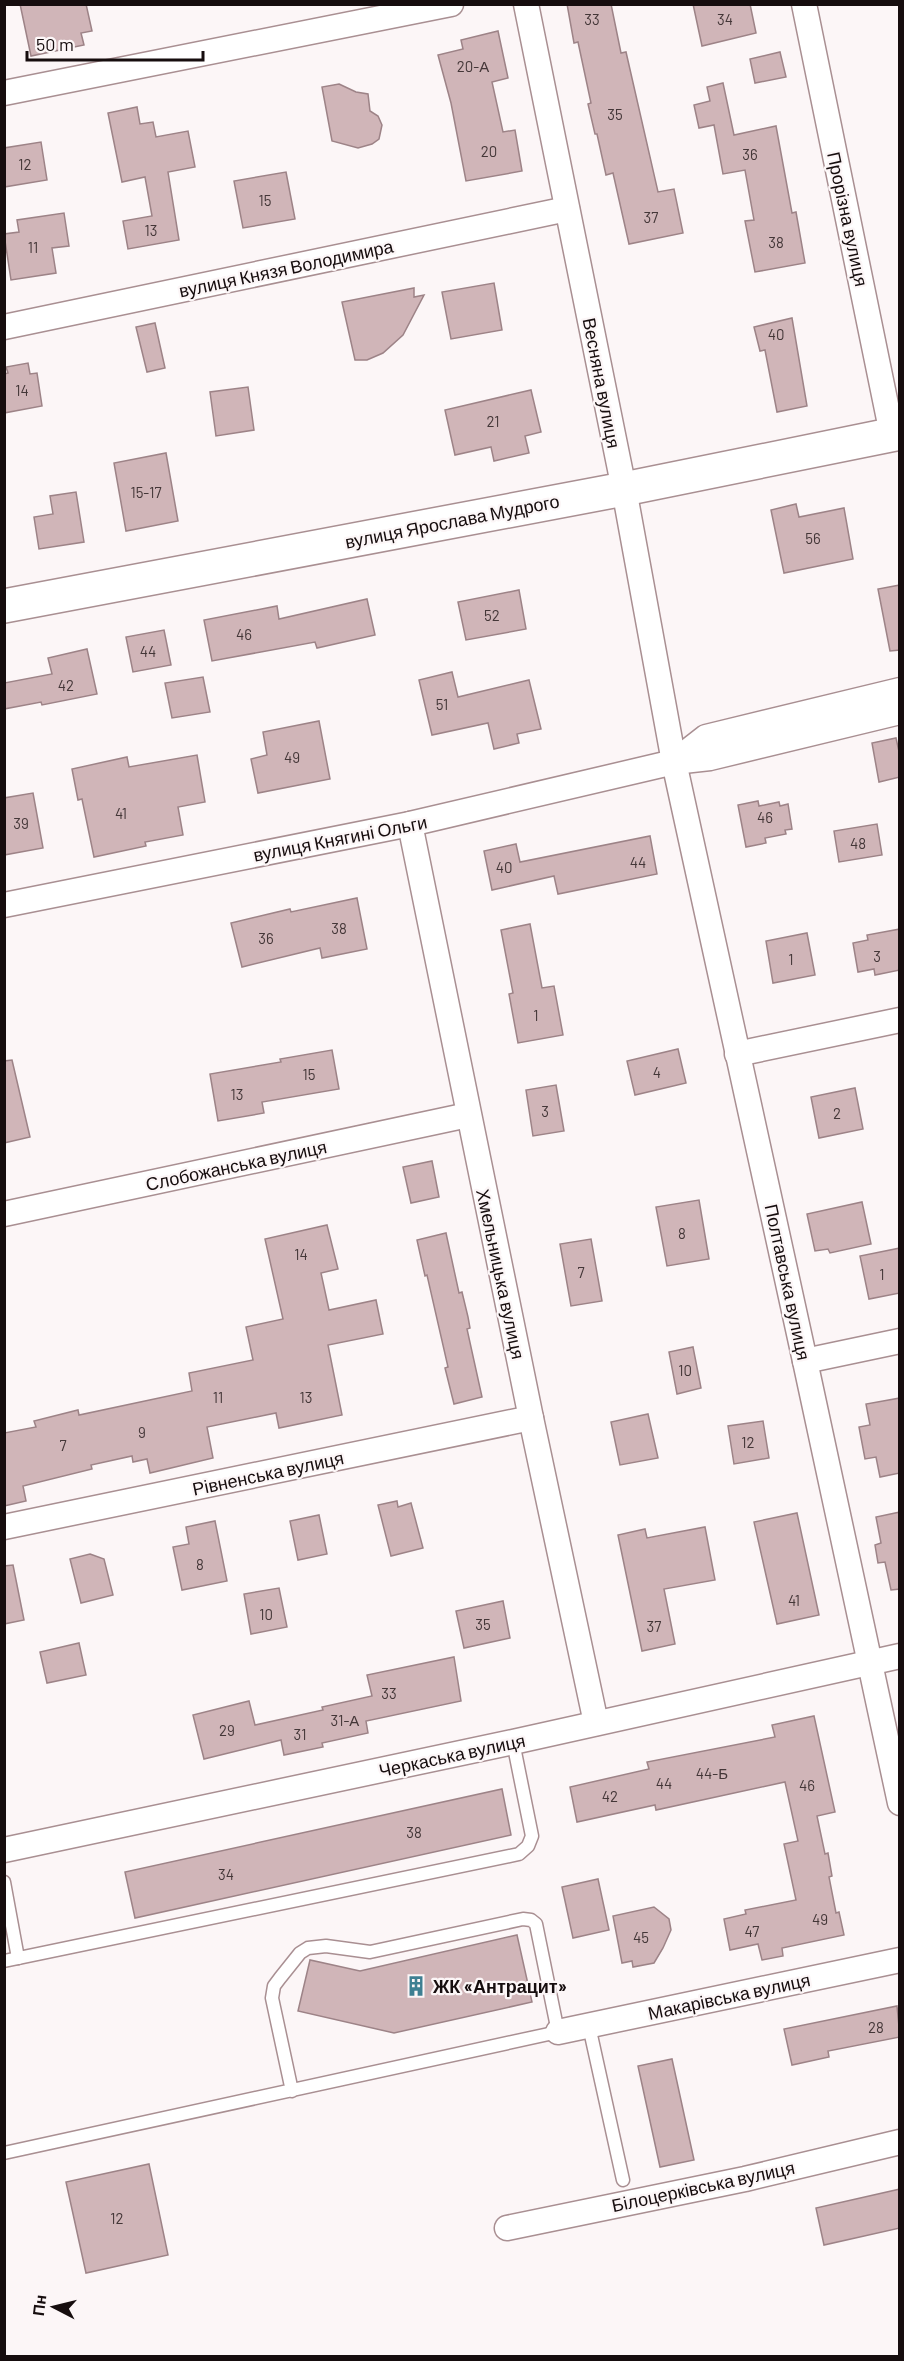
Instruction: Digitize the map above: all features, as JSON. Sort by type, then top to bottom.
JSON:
[{"type":"main road","name":"вулиця Ярослава Мудрого","points":[[4,606],[624,489],[896,434]]},
{"type":"street","points":[[4,93],[451,4]]},
{"type":"street","name":"Весняна вулиця","points":[[526,4],[624,489],[674,762]]},
{"type":"street","name":"Прорізна вулиця","points":[[804,4],[896,434]]},
{"type":"street","name":"вулиця Князя Володимира","points":[[4,327],[567,209]]},
{"type":"street","name":"вулиця Княгині Ольги","points":[[674,762],[706,737],[900,690]]},
{"type":"street","name":"вулиця Княгині Ольги","points":[[4,904],[410,824],[674,762],[710,758],[900,712]]},
{"type":"street","name":"Полтавська вулиця","points":[[674,762],[806,1361],[900,1803]]},
{"type":"street","name":"Хмельницька вулиця","points":[[410,824],[468,1115],[596,1723]]},
{"type":"street","points":[[737,1054],[900,1020]]},
{"type":"street","name":"Слобожанська вулиця","points":[[4,1214],[468,1115]]},
{"type":"street","points":[[806,1361],[900,1341]]},
{"type":"street","name":"Рівненська вулиця","points":[[4,1527],[531,1418]]},
{"type":"street","name":"Черкаська вулиця","points":[[4,1850],[513,1742],[900,1656]]},
{"type":"street","name":"Макарівська вулиця","points":[[558,2032],[900,1960]]},
{"type":"street","name":"Білоцерківська вулиця","points":[[507,2228],[745,2179],[900,2142]]},
{"type":"lane","points":[[4,1961],[519,1854],[528,1846],[532,1836],[513,1742]]},
{"type":"lane","points":[[4,1882],[18,1958]]},
{"type":"lane","points":[[4,2153],[292,2091],[558,2032],[536,1924],[531,1920],[523,1919],[370,1952],[318,1945],[300,1953],[274,1986],[272,1998],[292,2091]]},
{"type":"lane","points":[[590,2026],[623,2180]]},
{"type":"building","points":[[20,4],[86,4],[92,31],[81,33],[84,45],[31,56]]},
{"type":"building","points":[[567,4],[611,4],[621,53],[626,52],[658,192],[674,189],[683,233],[629,244],[613,173],[606,175],[597,134],[595,134],[578,42],[574,43]]},
{"type":"building","points":[[693,4],[750,4],[756,33],[702,46]]},
{"type":"building","points":[[498,31],[508,78],[492,82],[503,132],[515,130],[522,171],[466,181],[451,103],[438,55],[463,49],[461,40]]},
{"type":"building","points":[[780,52],[786,77],[755,83],[750,59]]},
{"type":"building","points":[[723,83],[734,135],[776,126],[792,213],[796,212],[805,263],[755,272],[745,221],[754,220],[745,170],[723,174],[714,125],[699,128],[694,105],[710,101],[707,87]]},
{"type":"building","points":[[339,84],[356,92],[368,94],[370,111],[378,116],[382,125],[379,139],[372,144],[358,148],[332,141],[322,87]]},
{"type":"building","points":[[137,107],[140,124],[153,122],[156,137],[188,131],[195,167],[168,172],[179,240],[128,249],[123,221],[152,216],[145,177],[122,182],[108,113]]},
{"type":"building","points":[[41,142],[47,180],[4,187],[4,148]]},
{"type":"building","points":[[286,172],[295,219],[243,228],[234,181]]},
{"type":"building","points":[[64,213],[69,246],[52,248],[56,273],[11,280],[4,234],[19,232],[17,220]]},
{"type":"building","points":[[494,283],[502,330],[451,339],[442,292]]},
{"type":"building","points":[[414,288],[414,297],[424,295],[403,335],[383,353],[367,360],[355,360],[342,302]]},
{"type":"building","points":[[792,318],[807,406],[777,412],[765,350],[760,351],[754,327]]},
{"type":"building","points":[[155,323],[165,368],[147,372],[136,327]]},
{"type":"building","points":[[28,363],[30,374],[37,373],[42,406],[4,413],[4,374],[8,373],[6,367]]},
{"type":"building","points":[[248,387],[254,430],[216,436],[210,392]]},
{"type":"building","points":[[531,390],[541,432],[525,436],[529,453],[494,461],[491,447],[455,455],[445,410]]},
{"type":"building","points":[[166,453],[178,521],[126,531],[114,463]]},
{"type":"building","points":[[76,492],[84,542],[39,549],[34,517],[53,514],[50,496]]},
{"type":"building","points":[[796,504],[799,517],[844,508],[853,559],[784,573],[771,510]]},
{"type":"building","points":[[900,585],[900,650],[890,651],[878,589]]},
{"type":"building","points":[[519,590],[526,629],[466,640],[458,602]]},
{"type":"building","points":[[367,599],[375,635],[317,648],[315,642],[212,661],[204,620],[277,606],[279,619]]},
{"type":"building","points":[[164,630],[171,665],[133,672],[126,637]]},
{"type":"building","points":[[87,649],[97,694],[42,705],[41,702],[4,709],[4,683],[52,674],[48,658]]},
{"type":"building","points":[[452,672],[458,697],[529,680],[541,729],[517,734],[519,743],[494,749],[488,723],[432,735],[419,680]]},
{"type":"building","points":[[203,677],[210,712],[172,718],[165,683]]},
{"type":"building","points":[[319,721],[330,779],[258,793],[251,759],[267,755],[263,732]]},
{"type":"building","points":[[896,738],[900,756],[900,777],[879,782],[872,743]]},
{"type":"building","points":[[197,755],[205,802],[178,807],[183,835],[145,842],[146,846],[94,857],[82,799],[78,800],[72,769],[127,757],[129,767]]},
{"type":"building","points":[[33,793],[43,848],[4,855],[4,798]]},
{"type":"building","points":[[758,801],[759,806],[779,802],[780,806],[788,804],[792,829],[785,830],[786,834],[765,838],[766,843],[746,847],[738,805]]},
{"type":"building","points":[[877,824],[882,855],[839,862],[834,831]]},
{"type":"building","points":[[650,836],[657,874],[558,894],[554,876],[492,890],[484,851],[516,844],[520,862]]},
{"type":"building","points":[[357,898],[367,949],[322,958],[320,948],[242,967],[231,923],[290,909],[291,912]]},
{"type":"building","points":[[530,924],[542,988],[554,986],[563,1035],[518,1043],[509,994],[513,993],[501,930]]},
{"type":"building","points":[[900,929],[900,970],[875,975],[874,969],[858,972],[853,943],[868,940],[867,935]]},
{"type":"building","points":[[807,933],[815,975],[773,983],[766,941]]},
{"type":"building","points":[[678,1049],[686,1083],[635,1095],[627,1061]]},
{"type":"building","points":[[332,1050],[339,1089],[262,1102],[264,1113],[218,1121],[210,1074],[281,1062],[280,1059]]},
{"type":"building","points":[[12,1060],[30,1137],[4,1143],[4,1061]]},
{"type":"building","points":[[556,1085],[564,1131],[533,1136],[526,1090]]},
{"type":"building","points":[[855,1088],[863,1129],[819,1138],[811,1097]]},
{"type":"building","points":[[432,1161],[439,1197],[411,1203],[403,1167]]},
{"type":"building","points":[[699,1200],[709,1259],[667,1266],[656,1207]]},
{"type":"building","points":[[862,1202],[871,1244],[830,1253],[828,1249],[815,1251],[807,1214]]},
{"type":"building","points":[[327,1225],[338,1269],[321,1273],[329,1310],[376,1300],[383,1334],[328,1345],[342,1415],[279,1428],[276,1413],[207,1427],[213,1458],[150,1473],[147,1459],[133,1462],[132,1456],[91,1465],[92,1469],[23,1486],[26,1501],[4,1506],[4,1433],[36,1427],[34,1421],[78,1410],[79,1415],[192,1391],[189,1373],[253,1360],[246,1327],[283,1319],[265,1239]]},
{"type":"building","points":[[446,1233],[459,1293],[462,1292],[468,1317],[470,1328],[467,1329],[482,1397],[454,1404],[445,1368],[448,1367],[417,1240]]},
{"type":"building","points":[[591,1239],[602,1301],[571,1306],[560,1244]]},
{"type":"building","points":[[900,1248],[900,1293],[869,1299],[860,1256]]},
{"type":"building","points":[[693,1347],[701,1388],[677,1394],[669,1352]]},
{"type":"building","points":[[900,1398],[900,1473],[880,1477],[876,1457],[865,1459],[859,1427],[870,1425],[866,1404]]},
{"type":"building","points":[[648,1414],[658,1458],[620,1465],[611,1422]]},
{"type":"building","points":[[763,1421],[769,1458],[734,1464],[728,1426]]},
{"type":"building","points":[[397,1501],[398,1507],[411,1503],[423,1548],[391,1556],[378,1505]]},
{"type":"building","points":[[900,1512],[900,1589],[891,1590],[885,1562],[878,1563],[875,1545],[881,1543],[876,1517]]},
{"type":"building","points":[[797,1513],[819,1615],[777,1624],[754,1522]]},
{"type":"building","points":[[319,1515],[327,1554],[298,1560],[290,1521]]},
{"type":"building","points":[[215,1521],[227,1581],[182,1590],[173,1547],[189,1544],[186,1527]]},
{"type":"building","points":[[705,1527],[715,1580],[664,1589],[675,1644],[642,1651],[618,1535],[645,1529],[647,1538]]},
{"type":"building","points":[[90,1554],[104,1559],[113,1595],[81,1603],[70,1559]]},
{"type":"building","points":[[13,1565],[24,1620],[4,1624],[4,1566]]},
{"type":"building","points":[[279,1588],[287,1627],[251,1634],[244,1594]]},
{"type":"building","points":[[503,1601],[510,1638],[464,1648],[456,1611]]},
{"type":"building","points":[[79,1643],[86,1675],[47,1683],[40,1652]]},
{"type":"building","points":[[454,1657],[461,1701],[366,1721],[368,1733],[322,1743],[323,1747],[284,1755],[281,1740],[204,1759],[193,1715],[249,1701],[255,1725],[323,1710],[322,1707],[372,1696],[367,1675]]},
{"type":"building","points":[[814,1716],[835,1812],[817,1816],[825,1854],[828,1853],[832,1876],[829,1877],[836,1913],[839,1912],[844,1935],[782,1948],[783,1956],[762,1960],[758,1944],[730,1950],[724,1919],[746,1914],[745,1910],[796,1900],[784,1844],[798,1841],[785,1782],[656,1810],[655,1805],[577,1822],[570,1787],[649,1769],[647,1762],[775,1737],[772,1725]]},
{"type":"building","points":[[502,1789],[511,1835],[135,1918],[125,1872]]},
{"type":"building","points":[[598,1879],[609,1930],[573,1938],[562,1887]]},
{"type":"building","points":[[654,1907],[669,1919],[671,1930],[663,1948],[654,1963],[633,1967],[632,1961],[622,1963],[613,1916]]},
{"type":"building","name":"ЖК «Антрацит»","points":[[517,1935],[532,2002],[394,2033],[298,2011],[310,1960],[360,1971]]},
{"type":"building","points":[[897,2006],[900,2037],[828,2051],[829,2057],[792,2065],[784,2029]]},
{"type":"building","points":[[672,2059],[694,2160],[660,2167],[638,2066]]},
{"type":"building","points":[[149,2164],[168,2255],[86,2273],[66,2182]]},
{"type":"building","points":[[900,2189],[900,2228],[824,2245],[816,2208]]},
{"type":"place","name":"ЖК «Антрацит»","points":[[416,1986]]}]
